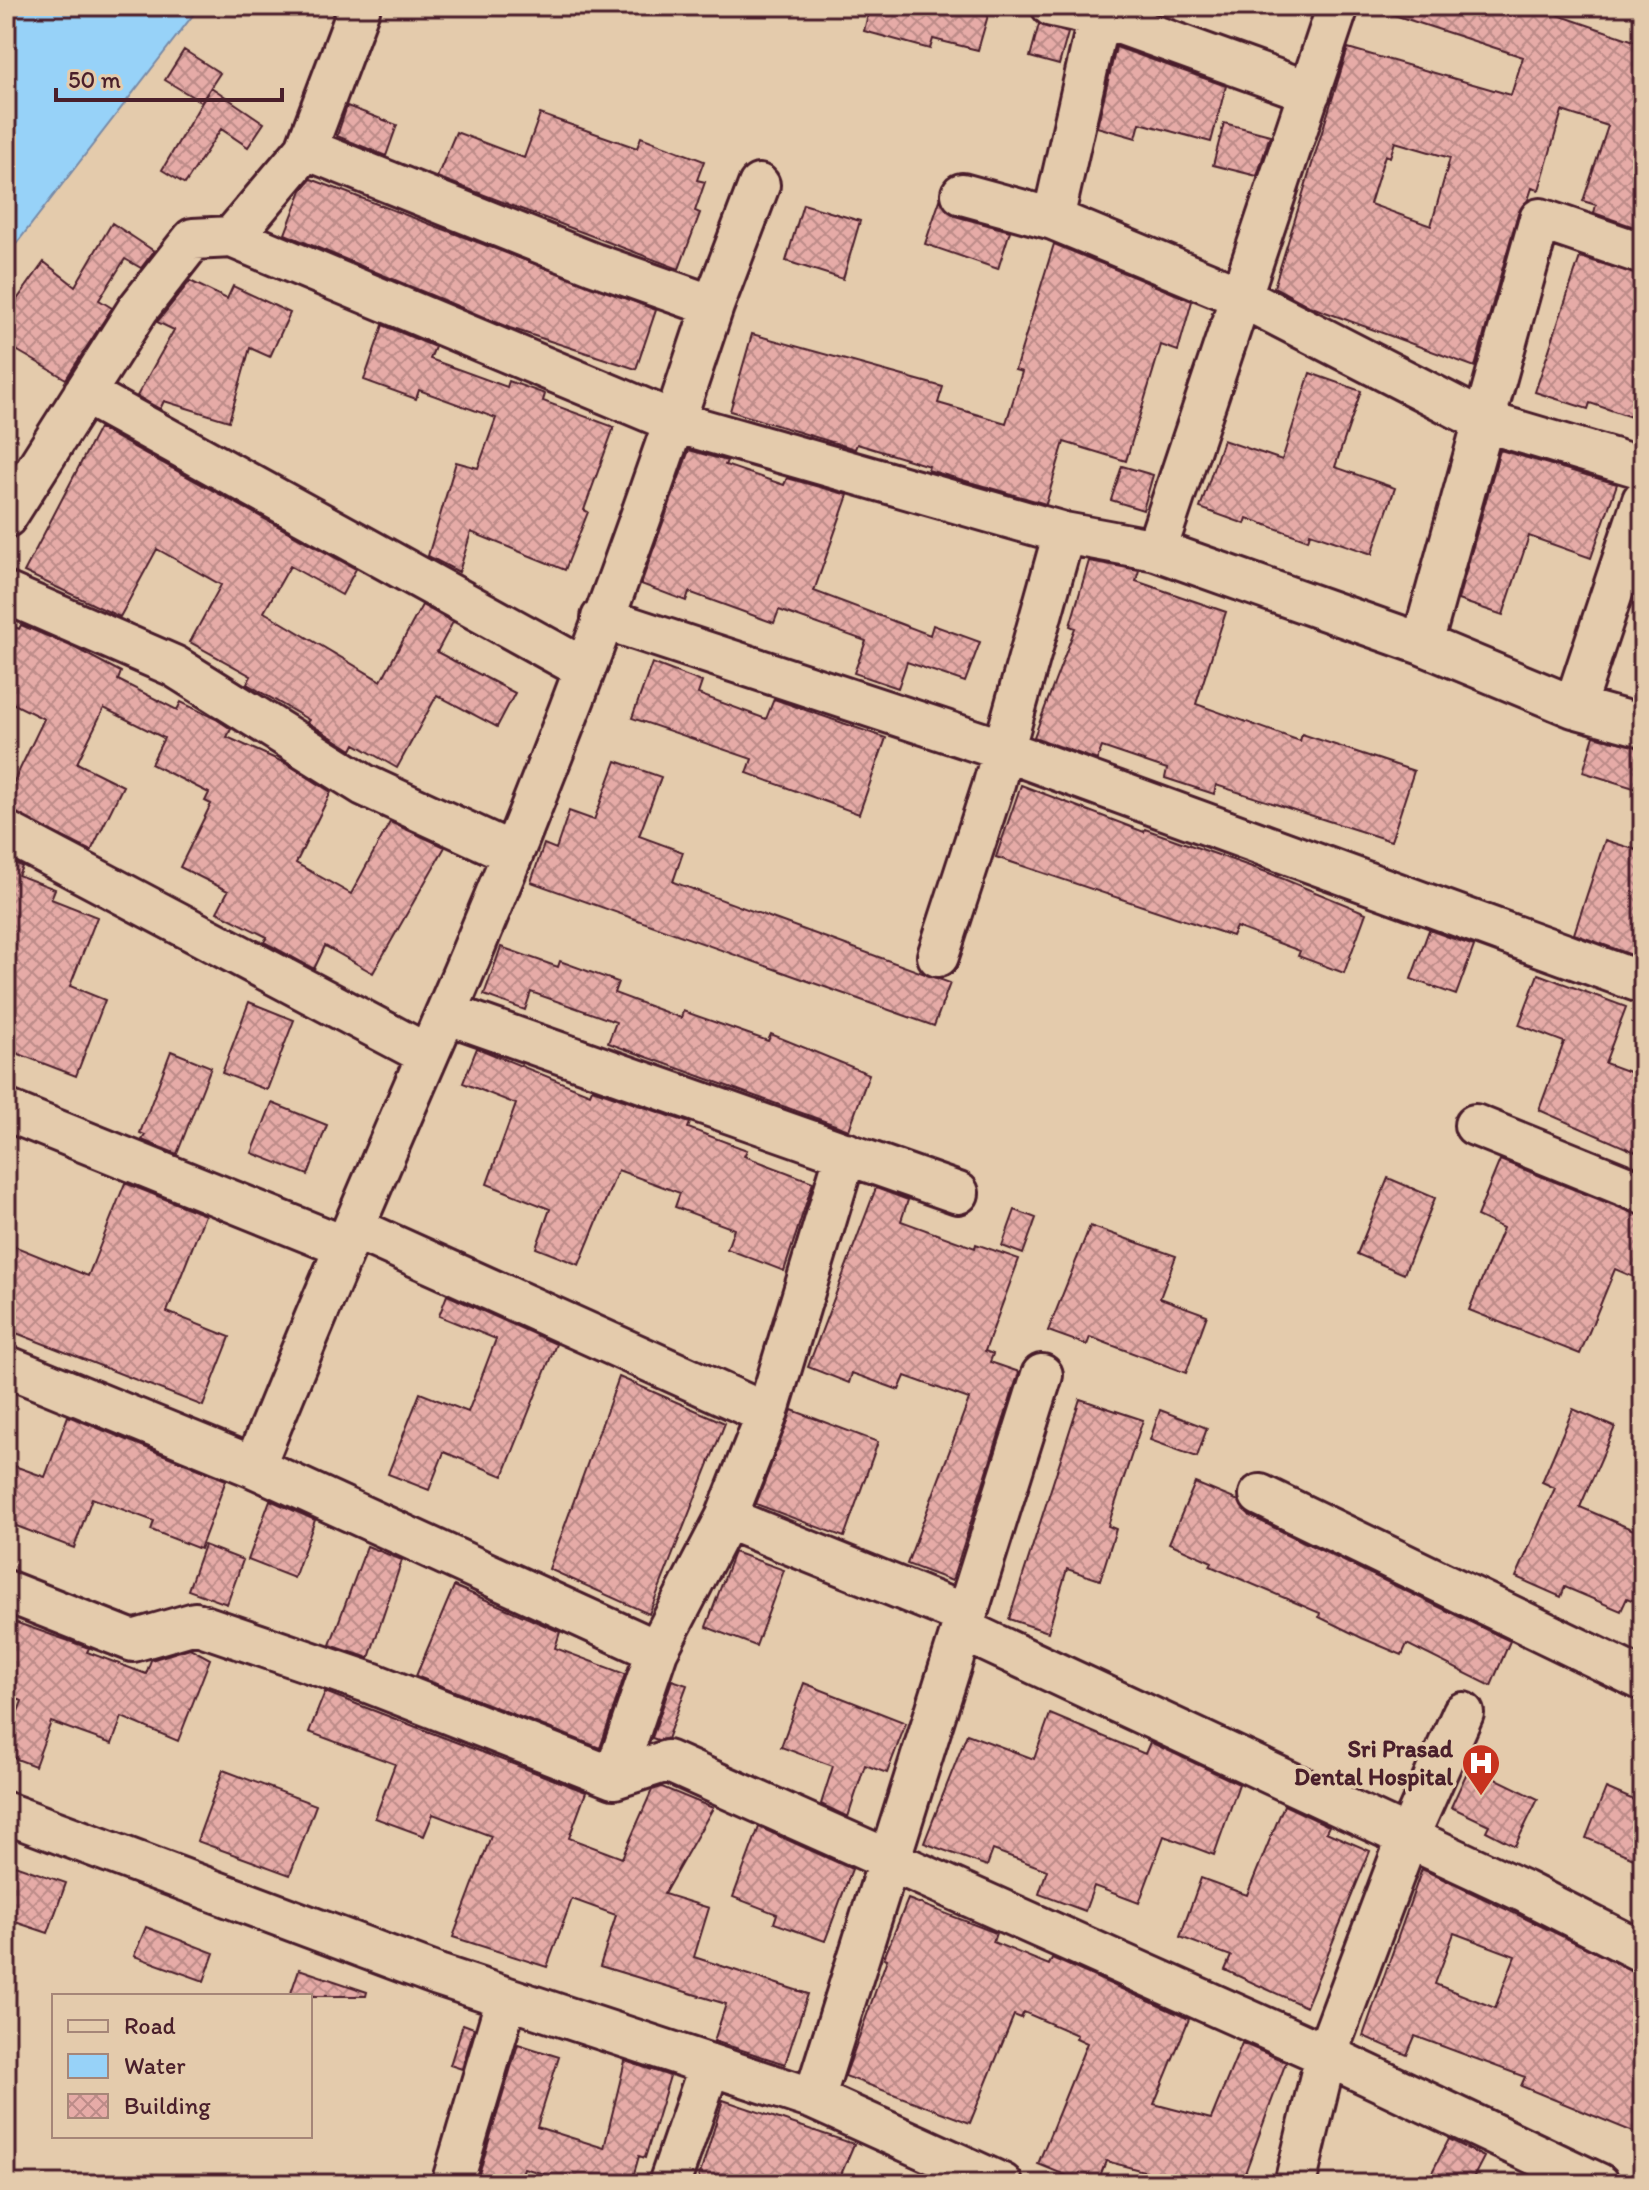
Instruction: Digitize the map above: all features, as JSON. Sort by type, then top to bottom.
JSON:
[{"type":"street","points":[[232,237],[306,149],[360,6]]},
{"type":"street","points":[[1052,6],[1100,11],[1310,92]]},
{"type":"street","points":[[1156,550],[1338,6]]},
{"type":"street","points":[[1053,219],[1100,11]]},
{"type":"street","points":[[306,149],[594,264],[713,306]]},
{"type":"street","points":[[254,1467],[512,853],[675,422],[713,306],[759,185]]},
{"type":"street","points":[[962,194],[1053,219],[1242,297],[1483,421],[1643,468]]},
{"type":"street","points":[[1422,644],[1540,219],[1643,254]]},
{"type":"street","points":[[6,517],[138,309],[193,239],[232,237],[675,422],[1064,533],[1156,550],[1422,644],[1574,707],[1643,726]]},
{"type":"street","points":[[84,393],[583,668]]},
{"type":"street","points":[[1574,707],[1643,500]]},
{"type":"street","points":[[938,956],[1003,750],[1064,533]]},
{"type":"street","points":[[6,593],[174,666],[364,785],[512,853]]},
{"type":"street","points":[[602,618],[1003,750],[1643,983]]},
{"type":"street","points":[[6,832],[426,1054]]},
{"type":"street","points":[[446,1013],[958,1193]]},
{"type":"street","points":[[6,1110],[349,1237],[767,1414]]},
{"type":"street","points":[[1475,1125],[1643,1193]]},
{"type":"street","points":[[614,1778],[657,1651],[726,1518],[767,1414],[846,1153]]},
{"type":"street","points":[[6,1366],[254,1467],[657,1651]]},
{"type":"street","points":[[814,2099],[1042,1375]]},
{"type":"street","points":[[1260,1495],[1643,1680]]},
{"type":"street","points":[[726,1518],[964,1622],[1643,1952]]},
{"type":"street","points":[[6,1591],[133,1641],[195,1623],[371,1683],[614,1778],[667,1761],[1326,2055],[1599,2184]]},
{"type":"street","points":[[1295,2184],[1326,2055],[1408,1837],[1463,1713]]},
{"type":"street","points":[[6,1813],[507,1998],[814,2099],[942,2172],[1002,2184]]},
{"type":"street","points":[[452,2184],[507,1998]]},
{"type":"street","points":[[669,2184],[710,2065]]},
{"type":"water","points":[[6,6],[200,6],[6,257]]},
{"type":"building","points":[[870,6],[967,6],[989,12],[978,50],[933,39],[930,49],[864,31]]},
{"type":"building","points":[[1383,6],[1532,6],[1643,44],[1643,230],[1594,213],[1596,205],[1583,201],[1608,126],[1562,111],[1539,190],[1532,188],[1518,213],[1475,367],[1309,306],[1274,287],[1348,48],[1511,95],[1523,57],[1382,11]],"holes":[[[1395,142],[1450,158],[1431,226],[1370,204],[1385,155],[1390,157]]]},
{"type":"building","points":[[1039,24],[1068,33],[1059,65],[1030,57]]},
{"type":"building","points":[[1116,47],[1226,86],[1211,142],[1140,123],[1136,138],[1097,127]]},
{"type":"building","points":[[184,50],[220,73],[201,102],[165,80]]},
{"type":"building","points":[[211,87],[264,123],[248,147],[221,129],[185,184],[162,170]]},
{"type":"building","points":[[347,106],[397,125],[386,156],[337,136]]},
{"type":"building","points":[[540,114],[637,148],[641,137],[704,161],[697,180],[705,182],[695,211],[700,213],[679,269],[437,177],[456,132],[524,158]]},
{"type":"building","points":[[1224,123],[1270,135],[1257,176],[1213,165]]},
{"type":"building","points":[[311,179],[656,310],[636,369],[510,328],[285,234],[302,190]]},
{"type":"building","points":[[940,200],[955,216],[1010,231],[998,269],[925,244]]},
{"type":"building","points":[[803,204],[860,221],[843,279],[786,261]]},
{"type":"building","points":[[112,223],[154,251],[141,268],[125,259],[99,300],[112,308],[66,379],[6,344],[6,315],[44,262],[75,286]]},
{"type":"building","points":[[1054,244],[1192,301],[1178,351],[1161,345],[1126,461],[1064,442],[1046,504],[928,470],[929,466],[857,444],[855,449],[730,411],[752,334],[943,387],[938,403],[1006,423],[1022,372],[1015,370]]},
{"type":"building","points":[[1580,257],[1643,276],[1643,421],[1590,403],[1588,409],[1535,392]]},
{"type":"building","points":[[190,281],[227,299],[233,286],[290,313],[270,357],[250,348],[229,421],[164,401],[160,409],[137,396],[174,330],[157,322]]},
{"type":"building","points":[[383,325],[435,347],[430,359],[507,387],[509,381],[545,394],[543,401],[614,427],[584,510],[588,512],[565,570],[471,532],[459,572],[428,556],[456,462],[478,468],[496,418],[419,390],[416,399],[364,380]]},
{"type":"building","points":[[1310,373],[1361,391],[1335,467],[1395,488],[1372,554],[1310,533],[1308,540],[1247,518],[1245,524],[1200,508],[1223,440],[1282,460]]},
{"type":"building","points":[[99,428],[356,569],[342,595],[290,566],[264,612],[381,681],[422,605],[453,622],[437,652],[515,693],[497,727],[437,695],[397,768],[355,744],[352,750],[307,722],[309,720],[247,684],[251,676],[190,642],[221,585],[157,549],[120,617],[24,572]]},
{"type":"building","points":[[689,450],[727,461],[725,465],[784,485],[787,478],[848,495],[814,591],[930,635],[933,625],[980,642],[965,682],[907,662],[898,688],[854,673],[866,641],[779,610],[774,623],[689,592],[686,601],[641,584]]},
{"type":"building","points":[[1500,450],[1617,484],[1591,558],[1529,536],[1503,615],[1458,600]]},
{"type":"building","points":[[1122,466],[1153,475],[1143,510],[1111,500]]},
{"type":"building","points":[[1089,561],[1139,570],[1136,581],[1226,612],[1196,704],[1300,741],[1302,734],[1414,771],[1391,841],[1216,785],[1214,794],[1165,778],[1167,769],[1102,747],[1097,760],[1034,737],[1075,628],[1070,626]]},
{"type":"building","points":[[6,623],[19,629],[21,625],[73,647],[121,672],[118,680],[177,710],[181,702],[216,719],[231,729],[227,737],[287,764],[331,792],[296,863],[351,894],[390,822],[445,847],[373,973],[325,946],[314,969],[264,942],[267,937],[217,912],[228,891],[180,867],[211,804],[205,801],[209,793],[151,764],[164,738],[104,708],[77,763],[123,786],[91,851],[6,809],[6,798],[44,719],[6,700]]},
{"type":"building","points":[[652,663],[702,682],[698,694],[766,719],[774,699],[886,738],[859,814],[747,773],[752,759],[632,718]]},
{"type":"building","points":[[1594,736],[1643,748],[1643,791],[1583,772]]},
{"type":"building","points":[[616,761],[661,777],[639,836],[683,852],[673,882],[950,983],[934,1026],[531,882],[544,844],[556,849],[569,811],[594,820]]},
{"type":"building","points":[[1021,785],[1144,832],[1145,829],[1269,873],[1366,913],[1344,973],[1298,956],[1300,951],[1236,927],[1232,936],[996,857]]},
{"type":"building","points":[[1605,840],[1643,852],[1643,959],[1574,934]]},
{"type":"building","points":[[6,858],[22,867],[18,875],[55,889],[51,899],[97,917],[70,986],[105,1000],[76,1076],[6,1049]]},
{"type":"building","points":[[1429,930],[1474,946],[1456,995],[1411,979]]},
{"type":"building","points":[[501,947],[558,967],[560,961],[618,982],[614,993],[681,1018],[683,1011],[768,1041],[771,1034],[869,1074],[849,1130],[608,1043],[616,1022],[531,992],[525,1010],[484,995]]},
{"type":"building","points":[[1538,974],[1626,1007],[1605,1063],[1643,1077],[1643,1130],[1635,1152],[1539,1110],[1564,1042],[1519,1025]]},
{"type":"building","points":[[249,1002],[294,1020],[267,1090],[222,1073]]},
{"type":"building","points":[[477,1048],[590,1094],[592,1089],[690,1123],[688,1128],[747,1150],[744,1156],[813,1182],[784,1271],[727,1249],[734,1229],[675,1207],[680,1193],[618,1170],[579,1265],[536,1248],[550,1209],[487,1184],[516,1104],[463,1083]]},
{"type":"building","points":[[171,1051],[211,1067],[177,1154],[142,1140],[145,1135],[140,1133]]},
{"type":"building","points":[[272,1103],[327,1125],[308,1175],[252,1153]]},
{"type":"building","points":[[1500,1160],[1643,1217],[1643,1281],[1615,1269],[1580,1354],[1469,1310],[1503,1228],[1477,1216]]},
{"type":"building","points":[[1388,1178],[1435,1198],[1404,1274],[1357,1254]]},
{"type":"building","points":[[125,1183],[205,1215],[167,1312],[230,1337],[203,1406],[6,1329],[6,1267],[14,1246],[88,1276]]},
{"type":"building","points":[[876,1188],[908,1200],[901,1221],[975,1248],[976,1244],[1019,1259],[985,1351],[993,1354],[990,1362],[1019,1372],[952,1581],[907,1564],[969,1399],[905,1376],[899,1390],[852,1373],[849,1383],[808,1367]]},
{"type":"building","points":[[1015,1210],[1036,1218],[1023,1254],[1002,1246]]},
{"type":"building","points":[[1090,1226],[1176,1256],[1160,1298],[1207,1315],[1186,1373],[1090,1337],[1087,1345],[1048,1331]]},
{"type":"building","points":[[447,1295],[556,1344],[503,1476],[444,1452],[429,1490],[388,1474],[420,1393],[468,1412],[496,1339],[439,1316]]},
{"type":"building","points":[[619,1377],[725,1423],[649,1614],[549,1569]]},
{"type":"building","points":[[1080,1399],[1143,1420],[1108,1526],[1116,1529],[1100,1580],[1067,1569],[1048,1632],[1009,1619]]},
{"type":"building","points":[[1573,1409],[1615,1427],[1580,1507],[1643,1534],[1643,1605],[1627,1598],[1621,1611],[1565,1587],[1561,1597],[1516,1577],[1555,1488],[1542,1482]]},
{"type":"building","points":[[792,1410],[878,1442],[844,1537],[756,1504]]},
{"type":"building","points":[[1160,1410],[1207,1428],[1197,1457],[1150,1440]]},
{"type":"building","points":[[68,1416],[226,1480],[200,1549],[151,1530],[154,1521],[92,1498],[74,1548],[6,1522],[6,1463],[45,1477]]},
{"type":"building","points":[[1195,1483],[1239,1501],[1250,1516],[1510,1641],[1491,1686],[1407,1644],[1402,1655],[1362,1638],[1319,1617],[1320,1613],[1210,1566],[1212,1562],[1169,1543]]},
{"type":"building","points":[[270,1500],[315,1520],[294,1578],[248,1560]]},
{"type":"building","points":[[204,1545],[243,1560],[227,1604],[188,1590]]},
{"type":"building","points":[[367,1546],[402,1560],[369,1658],[330,1645]]},
{"type":"building","points":[[734,1552],[784,1570],[756,1646],[706,1627]]},
{"type":"building","points":[[454,1586],[560,1632],[555,1648],[625,1674],[600,1748],[416,1676]]},
{"type":"building","points":[[6,1619],[89,1648],[87,1652],[146,1674],[151,1660],[190,1648],[210,1659],[178,1741],[122,1717],[112,1744],[51,1722],[35,1766],[6,1755],[6,1743],[22,1701],[6,1694]]},
{"type":"building","points":[[672,1680],[687,1685],[667,1739],[658,1740],[652,1738]]},
{"type":"building","points":[[804,1683],[906,1723],[887,1773],[865,1765],[848,1817],[821,1804],[833,1766],[781,1747]]},
{"type":"building","points":[[325,1692],[586,1792],[569,1838],[622,1858],[652,1790],[662,1787],[713,1808],[664,1894],[709,1908],[694,1957],[808,1994],[785,2064],[714,2041],[726,2004],[600,1966],[616,1915],[572,1899],[547,1967],[453,1937],[491,1836],[433,1814],[424,1836],[375,1818],[395,1764],[309,1732]]},
{"type":"building","points":[[1050,1714],[1145,1754],[1150,1742],[1239,1784],[1214,1855],[1164,1836],[1139,1903],[1094,1886],[1085,1911],[1039,1894],[1047,1870],[993,1850],[987,1866],[924,1843],[967,1734],[1034,1759]]},
{"type":"building","points":[[1470,1766],[1538,1799],[1515,1846],[1486,1831],[1489,1825],[1451,1807]]},
{"type":"building","points":[[223,1770],[316,1805],[290,1875],[197,1841]]},
{"type":"building","points":[[1606,1788],[1643,1804],[1643,1862],[1586,1838]]},
{"type":"building","points":[[1284,1805],[1329,1826],[1326,1832],[1370,1851],[1306,2007],[1225,1970],[1231,1956],[1180,1937],[1201,1878],[1247,1895]]},
{"type":"building","points":[[759,1827],[852,1869],[825,1941],[774,1923],[777,1914],[733,1897]]},
{"type":"building","points":[[6,1862],[66,1883],[48,1933],[6,1919]]},
{"type":"building","points":[[1422,1869],[1643,1975],[1643,2053],[1634,2074],[1643,2078],[1643,2136],[1521,2086],[1525,2077],[1415,2036],[1407,2055],[1363,2036]],"holes":[[[1454,1933],[1515,1956],[1495,2008],[1435,1984]]]},
{"type":"building","points":[[908,1899],[996,1933],[993,1942],[1049,1965],[1052,1958],[1189,2019],[1154,2104],[1211,2119],[1242,2043],[1286,2062],[1241,2184],[1192,2184],[1106,2161],[1097,2184],[1087,2184],[1038,2164],[1087,2043],[1076,2038],[1077,2035],[1024,2012],[1021,2018],[1014,2015],[970,2123],[845,2076],[887,1959],[884,1958]]},
{"type":"building","points":[[146,1927],[214,1953],[204,1981],[134,1956]]},
{"type":"building","points":[[299,1969],[367,1992],[366,1996],[291,1994]]},
{"type":"building","points":[[463,2024],[474,2028],[462,2069],[450,2065]]},
{"type":"building","points":[[518,2044],[559,2057],[537,2127],[604,2148],[625,2061],[670,2076],[645,2158],[639,2156],[631,2184],[577,2184],[524,2168],[519,2184],[476,2184]]},
{"type":"building","points":[[723,2100],[854,2144],[837,2184],[697,2184]]},
{"type":"building","points":[[1449,2139],[1484,2157],[1470,2184],[1426,2184]]},
{"type":"place","name":"Sri Prasad Dental Hospital","points":[[1481,1797]]}]
